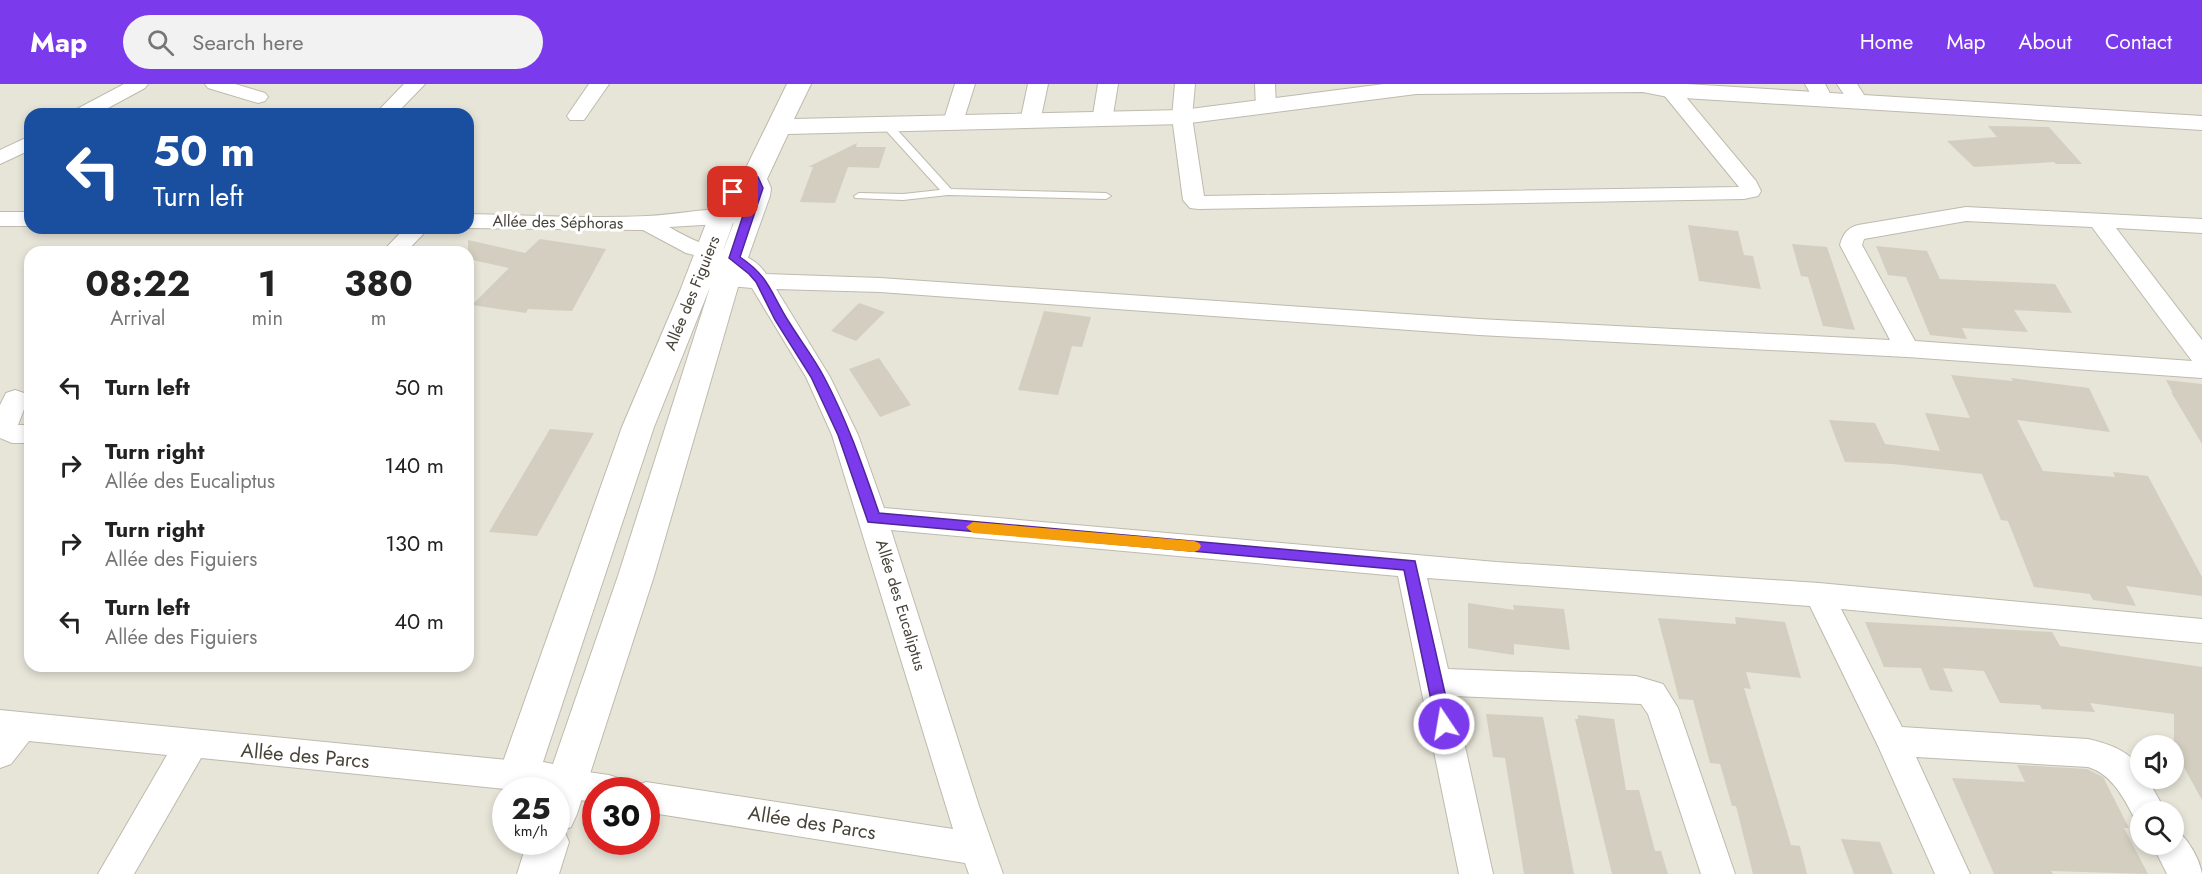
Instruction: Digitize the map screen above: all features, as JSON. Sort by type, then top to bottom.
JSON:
[{"type":"street","points":[[93,108],[138,84]]},
{"type":"street","points":[[215,84],[258,97]]},
{"type":"street","points":[[391,108],[415,84]]},
{"type":"street","points":[[577,116],[599,84]]},
{"type":"street","points":[[754,179],[799,84]]},
{"type":"street","points":[[954,122],[965,84]]},
{"type":"street","points":[[1030,122],[1038,84]]},
{"type":"street","points":[[1102,121],[1108,84]]},
{"type":"street","points":[[1185,84],[1182,117],[1194,200],[1205,204],[1744,193],[1750,191],[1749,185],[1656,86]]},
{"type":"street","points":[[1795,84],[1818,89]]},
{"type":"street","points":[[777,127],[1102,121],[1182,117],[1265,96],[1416,86],[1818,89],[2202,108]]},
{"type":"street","points":[[1851,90],[2202,123]]},
{"type":"street","points":[[0,158],[24,145]]},
{"type":"street","name":"Allée des Figuiers","points":[[518,776],[638,427],[723,264],[749,217],[758,193],[754,179],[733,192],[722,216],[723,264],[636,576],[568,777]]},
{"type":"street","points":[[1907,350],[1851,245],[1852,237],[1858,232],[1966,214],[2202,226]]},
{"type":"street","name":"Allée des Séphoras","points":[[474,221],[648,223],[722,216],[749,217]]},
{"type":"street","points":[[0,219],[24,219]]},
{"type":"street","points":[[2098,220],[2202,357]]},
{"type":"street","name":"Allée des Séphoras","points":[[648,223],[723,264]]},
{"type":"street","points":[[399,246],[412,234]]},
{"type":"street","name":"Allée des Eucaliptus","points":[[723,264],[753,271],[761,281],[827,396],[845,435],[982,862]]},
{"type":"street","points":[[761,281],[879,285],[1479,327],[1907,350],[2202,370]]},
{"type":"street","points":[[15,399],[4,427],[12,434],[24,434]]},
{"type":"street","points":[[873,518],[1410,565],[1819,595],[2202,631]]},
{"type":"street","points":[[1410,565],[1476,874]]},
{"type":"street","points":[[1819,595],[1892,741],[1953,874]]},
{"type":"street","points":[[1435,682],[1636,689],[1652,694],[1662,708],[1718,874]]},
{"type":"street","points":[[0,754],[11,725]]},
{"type":"street","name":"Allée des Parcs","points":[[11,725],[191,745],[518,776]]},
{"type":"street","points":[[1892,741],[2104,756],[2117,763],[2128,776],[2143,801]]},
{"type":"street","points":[[115,874],[191,745]]},
{"type":"street","name":"Allée des Parcs","points":[[660,799],[982,862]]},
{"type":"street","points":[[538,874],[544,855]]},
{"type":"street","points":[[2175,855],[2186,874]]},
{"type":"lane","points":[[886,124],[948,192]]},
{"type":"lane","points":[[859,196],[903,197],[948,192],[1106,196]]},
{"type":"shaded area","points":[[0,84],[2202,84],[2202,874],[0,874]]},
{"type":"building","points":[[1988,126],[2049,127],[2082,164],[2056,164],[2054,162],[1974,167],[1947,141],[1997,137]]},
{"type":"building","points":[[857,143],[856,147],[886,147],[879,168],[848,167],[835,203],[800,202],[813,167],[808,167]]},
{"type":"building","points":[[1688,225],[1738,231],[1744,255],[1753,256],[1761,289],[1699,281]]},
{"type":"building","points":[[540,239],[606,249],[572,311],[528,309],[526,313],[474,305],[509,268],[474,260],[474,246],[468,246],[468,240],[525,253]]},
{"type":"building","points":[[1792,244],[1827,247],[1855,330],[1823,326],[1808,277],[1801,276]]},
{"type":"building","points":[[1876,246],[1927,251],[1940,279],[2055,284],[2072,313],[2014,310],[2028,332],[1962,328],[1967,339],[1930,335],[1906,277],[1888,275]]},
{"type":"building","points":[[859,303],[885,312],[856,341],[831,331]]},
{"type":"building","points":[[1044,311],[1091,317],[1082,347],[1072,346],[1058,395],[1018,390]]},
{"type":"building","points":[[879,358],[911,405],[880,417],[849,369]]},
{"type":"building","points":[[1951,375],[2013,381],[2011,378],[2089,388],[2110,432],[2017,420],[2043,471],[2115,477],[2113,472],[2148,476],[2202,577],[2202,596],[2126,586],[2136,606],[2093,600],[2090,594],[2034,587],[2008,521],[2001,520],[1982,474],[1893,464],[1845,462],[1829,420],[1875,423],[1885,444],[1940,451],[1925,413],[1970,418]]},
{"type":"building","points":[[2166,380],[2202,384],[2202,444],[2171,392],[2173,393]]},
{"type":"building","points":[[550,429],[594,433],[537,536],[489,532]]},
{"type":"building","points":[[1468,603],[1514,610],[1513,605],[1564,609],[1570,650],[1514,644],[1514,655],[1468,648]]},
{"type":"building","points":[[1735,617],[1785,622],[1801,678],[1746,672],[1751,689],[1744,688],[1791,845],[1800,846],[1807,874],[1753,874],[1736,806],[1732,806],[1720,764],[1710,763],[1693,700],[1679,699],[1658,618],[1736,624]]},
{"type":"building","points":[[1865,622],[2052,632],[2060,646],[2202,667],[2202,800],[2184,767],[2184,735],[2174,735],[2174,714],[2090,703],[2095,712],[2042,709],[2040,705],[2000,703],[1984,671],[1943,668],[1953,692],[1930,690],[1921,668],[1884,667]]},
{"type":"building","points":[[1486,714],[1543,717],[1574,874],[1524,874],[1505,758],[1493,757]]},
{"type":"building","points":[[1578,715],[1614,719],[1626,790],[1639,790],[1655,851],[1661,851],[1668,874],[1612,874],[1575,719],[1578,719]]},
{"type":"building","points":[[2017,765],[2087,769],[2103,777],[2129,828],[2124,828],[2130,840],[2130,855],[2138,855],[2148,874],[2051,871],[2053,874],[1994,874],[1952,778],[2025,782]]},
{"type":"building","points":[[1841,839],[1880,842],[1893,874],[1854,874]]},
{"type":"slow traffic","points":[[973,527],[1194,546]]},
{"type":"route","points":[[733,192],[754,179],[758,188],[734,258],[745,264],[761,281],[782,320],[818,376],[845,435],[873,518],[1410,565],[1444,724]]}]
